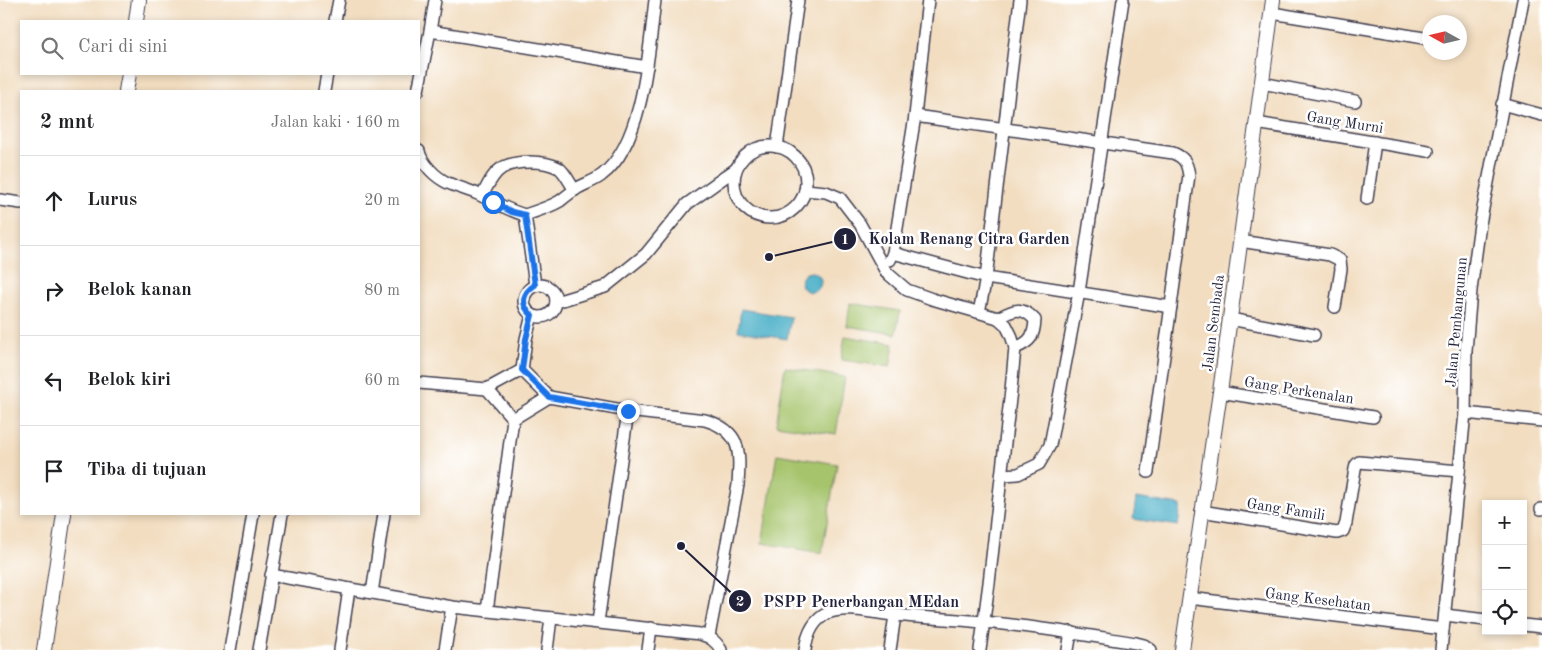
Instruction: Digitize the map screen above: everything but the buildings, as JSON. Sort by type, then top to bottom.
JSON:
[{"type":"street","points":[[136,20],[139,0]]},
{"type":"street","points":[[335,20],[339,0]]},
{"type":"street","points":[[418,90],[435,0]]},
{"type":"street","points":[[420,157],[433,174],[449,185],[482,196],[512,212],[525,215],[559,202],[575,190],[602,175],[616,161],[625,148],[634,127],[647,67],[655,0]]},
{"type":"street","points":[[777,146],[798,0]]},
{"type":"street","points":[[886,272],[893,253],[915,116],[928,0]]},
{"type":"street","points":[[979,312],[986,278],[1020,0]]},
{"type":"street","points":[[1002,475],[1018,474],[1039,464],[1050,445],[1079,292],[1123,0]]},
{"type":"street","name":"Jalan Pembangunan","points":[[1441,650],[1465,413],[1466,351],[1480,224],[1523,0]]},
{"type":"street","points":[[1273,6],[1422,37]]},
{"type":"street","name":"Jalan Sembada","points":[[1182,650],[1220,392],[1273,6]]},
{"type":"street","points":[[430,31],[647,67]]},
{"type":"street","points":[[126,90],[129,75]]},
{"type":"street","points":[[324,90],[326,75]]},
{"type":"street","points":[[1262,83],[1356,102]]},
{"type":"street","points":[[1502,104],[1542,115]]},
{"type":"street","points":[[915,116],[1173,153],[1186,161],[1189,175],[1148,472]]},
{"type":"street","name":"Gang Murni","points":[[1256,123],[1428,151]]},
{"type":"street","points":[[1367,199],[1375,142]]},
{"type":"street","points":[[764,146],[777,146],[787,150],[800,162],[806,178],[805,190],[799,203],[788,213],[774,218],[760,217],[747,210],[738,198],[734,184],[736,170],[742,159],[752,150],[764,146]]},
{"type":"street","points":[[482,196],[489,181],[502,168],[523,162],[542,162],[560,169],[575,190]]},
{"type":"street","points":[[556,302],[605,287],[646,254],[687,204],[736,170]]},
{"type":"street","points":[[805,190],[826,192],[840,198],[860,224],[886,272],[907,290],[998,318],[1006,325],[1012,335],[1015,348],[990,583],[980,650]]},
{"type":"street","points":[[0,200],[20,203]]},
{"type":"street","points":[[525,215],[535,285]]},
{"type":"street","points":[[1240,241],[1337,257],[1340,260],[1341,269],[1336,307]]},
{"type":"street","points":[[893,253],[986,278],[1171,307]]},
{"type":"street","points":[[541,284],[552,290],[556,302],[550,314],[538,317],[532,315],[524,306],[526,293],[535,285],[541,284]]},
{"type":"street","points":[[998,318],[1018,309],[1028,312],[1035,320],[1034,334],[1025,344],[1015,348]]},
{"type":"street","points":[[522,370],[526,339],[532,315]]},
{"type":"street","points":[[1230,320],[1314,335]]},
{"type":"street","points":[[420,383],[487,389],[522,370]]},
{"type":"street","points":[[522,370],[549,397],[628,411],[705,420],[716,423],[727,430],[735,439],[738,452],[738,486],[709,636]]},
{"type":"street","points":[[487,389],[513,419],[487,611]]},
{"type":"street","name":"Gang Perkenalan","points":[[1220,392],[1373,417]]},
{"type":"street","points":[[513,419],[549,397]]},
{"type":"street","points":[[598,622],[628,411]]},
{"type":"street","points":[[1465,413],[1542,421]]},
{"type":"street","name":"Gang Famili","points":[[1202,511],[1337,533],[1343,530],[1346,523],[1355,468],[1359,462],[1459,471]]},
{"type":"street","points":[[44,650],[64,515]]},
{"type":"street","points":[[230,650],[253,515]]},
{"type":"street","points":[[259,650],[282,515]]},
{"type":"street","points":[[372,593],[384,515]]},
{"type":"street","points":[[271,575],[452,607],[700,634],[709,636],[720,650]]},
{"type":"street","points":[[340,650],[349,589]]},
{"type":"street","name":"Gang Kesehatan","points":[[1189,598],[1443,630]]},
{"type":"street","points":[[445,650],[452,607]]},
{"type":"street","points":[[805,650],[810,630],[818,620],[828,613],[838,610],[984,622],[1071,632],[1144,644],[1151,650]]},
{"type":"street","points":[[1445,615],[1482,620]]},
{"type":"street","points":[[890,650],[895,616]]},
{"type":"street","points":[[547,650],[551,618]]},
{"type":"street","points":[[1527,625],[1542,627]]},
{"type":"street","points":[[648,650],[651,628]]},
{"type":"street","points":[[1068,650],[1071,632]]},
{"type":"green space","points":[[850,303],[900,311],[896,334],[847,326]]},
{"type":"green space","points":[[845,336],[894,344],[890,367],[841,360]]},
{"type":"green space","points":[[785,367],[845,377],[836,434],[776,425]]},
{"type":"green space","points":[[777,454],[837,464],[822,553],[762,543]]},
{"type":"water","points":[[807,272],[815,272],[821,278],[821,286],[815,292],[807,292],[801,286],[801,278]]},
{"type":"water","points":[[741,309],[791,317],[787,339],[738,331]]},
{"type":"water","points":[[1136,498],[1181,505],[1178,526],[1133,519]]},
{"type":"place","name":"Kolam Renang Citra Garden","points":[[769,257]]},
{"type":"place","name":"PSPP Penerbangan MEdan","points":[[681,546]]},
{"type":"route","points":[[493,202],[512,212],[525,215],[535,285],[526,293],[524,299],[524,306],[532,315],[526,339],[522,370],[549,397],[628,411]]}]
